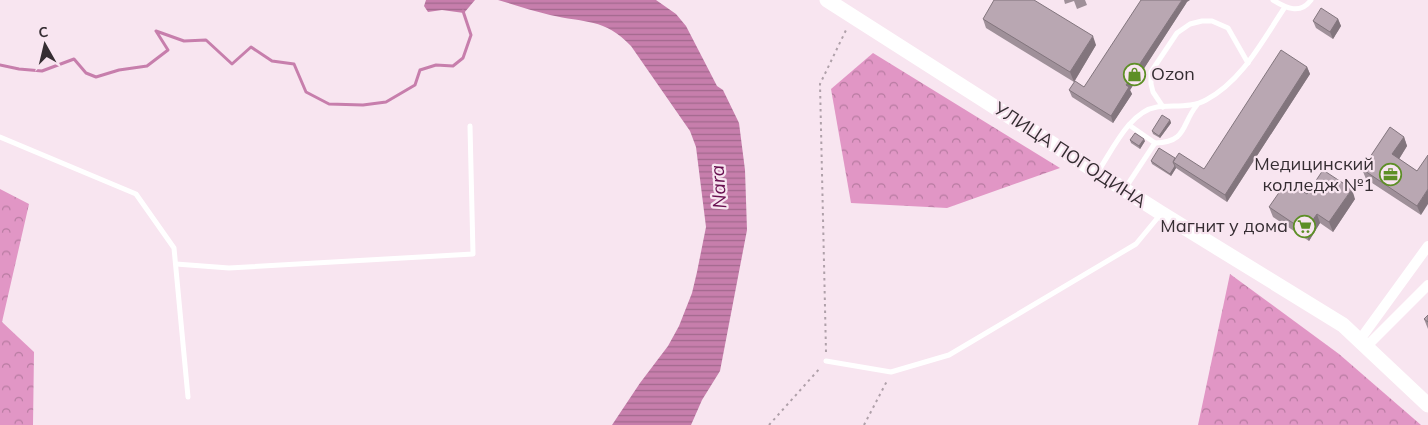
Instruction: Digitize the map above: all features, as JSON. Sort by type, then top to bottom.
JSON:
[{"type":"street","name":"УЛИЦА ПОГОДИНА","points":[[827,0],[1124,190],[1343,325],[1428,405]]},
{"type":"street","points":[[1363,344],[1428,246]]},
{"type":"street","points":[[1363,344],[1428,285]]},
{"type":"lane","points":[[1273,0],[1285,7],[1298,9],[1305,7],[1311,0]]},
{"type":"lane","points":[[1129,125],[1155,143],[1178,137],[1183,132],[1192,112],[1198,105],[1226,87],[1248,64],[1285,7]]},
{"type":"lane","points":[[1163,107],[1153,92],[1151,72],[1177,33],[1190,24],[1202,21],[1212,22],[1228,28],[1248,64]]},
{"type":"lane","points":[[1098,173],[1129,125],[1146,111],[1163,107],[1198,105]]},
{"type":"lane","points":[[176,264],[229,268],[473,254],[470,126]]},
{"type":"lane","points":[[0,137],[136,194],[174,248],[188,397]]},
{"type":"lane","points":[[1124,190],[1155,143]]},
{"type":"lane","points":[[826,361],[891,372],[949,355],[1136,244],[1161,213]]},
{"type":"path","points":[[769,425],[826,361],[820,84],[848,26]]},
{"type":"path","points":[[864,425],[891,372]]},
{"type":"green space","points":[[873,53],[1060,168],[947,208],[851,203],[831,89]]},
{"type":"green space","points":[[0,189],[29,204],[2,322],[34,352],[33,425],[0,425]]},
{"type":"green space","points":[[1230,274],[1339,354],[1421,425],[1198,425]]},
{"type":"water","points":[[426,0],[475,0],[464,13],[442,10],[428,12],[424,6]]},
{"type":"water","name":"Nara","points":[[498,0],[656,0],[676,14],[686,26],[717,86],[723,90],[739,123],[745,170],[747,230],[720,371],[702,400],[691,425],[612,425],[668,346],[679,326],[692,293],[706,227],[696,147],[690,131],[631,46],[612,30],[594,23],[550,15]]},
{"type":"building","points":[[994,0],[1034,0],[1093,36],[1070,72],[983,19]]},
{"type":"building","points":[[1141,0],[1182,0],[1126,85],[1129,87],[1111,116],[1069,90],[1075,81],[1084,87]]},
{"type":"building","points":[[1321,8],[1338,19],[1330,32],[1313,21]]},
{"type":"building","points":[[1281,50],[1307,67],[1225,195],[1173,162],[1179,153],[1204,169]]},
{"type":"building","points":[[1162,115],[1170,120],[1159,136],[1152,131]]},
{"type":"building","name":"Медицинский колледж №1","points":[[1390,127],[1404,137],[1392,154],[1417,171],[1428,155],[1428,189],[1417,206],[1362,169]]},
{"type":"building","points":[[1135,133],[1144,139],[1139,146],[1130,140]]},
{"type":"building","points":[[1159,148],[1175,158],[1173,162],[1175,166],[1170,174],[1151,161]]},
{"type":"building","points":[[1323,170],[1352,189],[1329,222],[1317,214],[1305,231],[1269,207],[1287,181],[1307,194]]},
{"type":"waterway","points":[[0,65],[42,71],[74,59],[86,73],[96,77],[119,70],[147,66],[168,50],[156,31],[184,41],[206,40],[232,64],[251,47],[272,61],[294,64],[306,92],[329,104],[363,105],[386,102],[415,85],[420,70],[436,65],[453,66],[463,58],[471,35],[463,11]]},
{"type":"place","name":"Ozon","points":[[1135,74]]},
{"type":"place","name":"Медицинский колледж №1","points":[[1390,174]]},
{"type":"place","name":"Магнит у дома","points":[[1304,226]]}]
